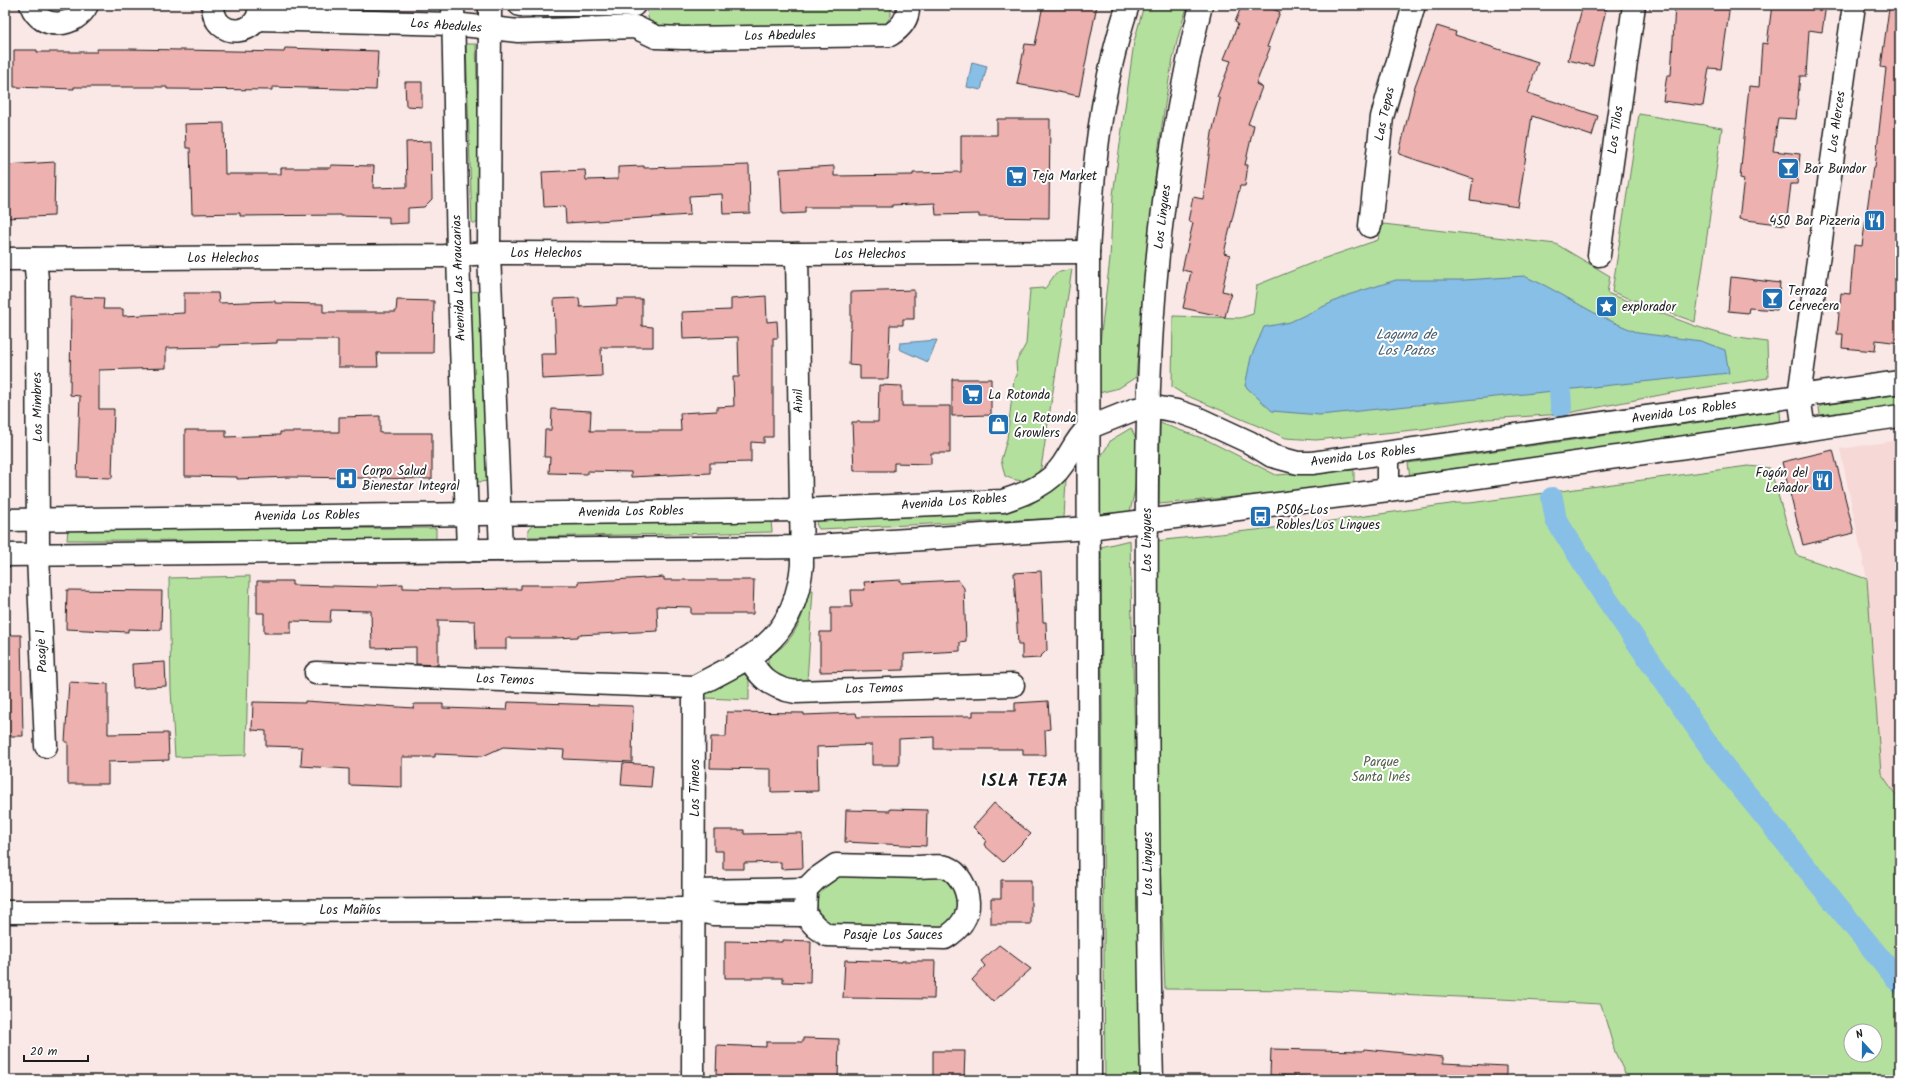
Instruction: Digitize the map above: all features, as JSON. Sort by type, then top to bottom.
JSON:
[{"type":"street","points":[[31,5],[39,16],[48,22],[57,24],[67,23],[76,18],[87,5]]},
{"type":"street","name":"Los Abedules","points":[[213,5],[214,17],[222,27],[228,30],[240,31],[246,29],[258,12],[453,14],[490,29],[518,30],[593,27],[634,12]]},
{"type":"street","points":[[490,5],[489,253],[501,550]]},
{"type":"street","name":"Los Abedules","points":[[520,5],[634,12],[656,37],[890,35],[903,24],[907,17],[908,5]]},
{"type":"street","points":[[1090,1080],[1088,252],[1098,130],[1113,55],[1128,5]]},
{"type":"street","name":"Los Lingues","points":[[1152,1080],[1148,871],[1146,522],[1149,406],[1153,319],[1159,246],[1169,167],[1181,97],[1201,5]]},
{"type":"street","name":"Las Tepas","points":[[1370,226],[1382,117],[1414,5]]},
{"type":"street","name":"Los Tilos","points":[[1599,255],[1634,5]]},
{"type":"street","name":"Los Alerces","points":[[1804,430],[1799,396],[1854,5]]},
{"type":"street","name":"Avenida Las Araucarias","points":[[453,14],[458,256],[468,551]]},
{"type":"street","name":"Los Helechos","points":[[5,259],[458,256],[489,253],[797,254],[1088,252]]},
{"type":"street","name":"Ainil","points":[[797,254],[801,547]]},
{"type":"street","name":"Los Mimbres","points":[[34,259],[37,279],[38,555]]},
{"type":"street","name":"Avenida Los Robles","points":[[5,520],[801,510],[1003,501],[1031,490],[1056,473],[1063,464],[1075,442],[1088,428],[1133,410],[1149,406],[1197,418],[1249,442],[1272,456],[1298,463],[1312,463],[1388,454],[1900,382]]},
{"type":"street","points":[[5,555],[801,547],[1089,528],[1146,522],[1388,490],[1900,416]]},
{"type":"street","points":[[1388,454],[1388,490]]},
{"type":"street","points":[[694,687],[750,658],[765,646],[778,632],[789,615],[800,582],[802,565],[801,547]]},
{"type":"street","name":"Pasaje 1","points":[[38,555],[46,746]]},
{"type":"street","name":"Los Temos","points":[[750,658],[766,682],[785,690],[796,692],[1013,686]]},
{"type":"street","name":"Los Temos","points":[[316,673],[694,687]]},
{"type":"street","name":"Los Tineos","points":[[693,1080],[695,900],[694,687]]},
{"type":"street","name":"Pasaje Los Sauces","points":[[805,915],[816,927],[827,935],[945,938],[954,932],[961,924],[966,914],[968,904],[964,886],[960,878],[945,867],[836,865],[816,879],[806,889]]},
{"type":"street","points":[[806,889],[805,915],[713,914],[695,900],[806,889]]},
{"type":"street","name":"Los Mañíos","points":[[5,912],[695,900]]},
{"type":"shaded area","points":[[1900,440],[1900,801],[1881,773],[1867,579],[1840,449]]},
{"type":"green space","points":[[648,5],[891,5],[891,15],[884,27],[656,31],[647,13]]},
{"type":"green space","points":[[1144,5],[1188,5],[1173,59],[1158,153],[1136,377],[1119,388],[1099,393],[1096,376],[1110,259],[1113,195],[1134,42]]},
{"type":"green space","points":[[466,44],[476,44],[481,223],[472,223]]},
{"type":"green space","points":[[1639,114],[1722,128],[1695,322],[1612,292]]},
{"type":"green space","points":[[1383,224],[1556,244],[1610,276],[1607,293],[1695,326],[1731,337],[1767,342],[1768,378],[1681,391],[1563,414],[1487,419],[1423,429],[1316,440],[1286,438],[1183,394],[1172,387],[1173,316],[1240,318],[1253,314],[1257,285],[1322,259],[1378,240]]},
{"type":"green space","points":[[1072,269],[1041,468],[1034,477],[1025,480],[1015,480],[1005,476],[1001,460],[1007,439],[1014,379],[1017,376],[1016,362],[1026,344],[1030,289],[1043,288],[1044,290],[1056,273]]},
{"type":"green space","points":[[481,291],[490,481],[477,482],[469,292]]},
{"type":"green space","points":[[1900,394],[1900,405],[1820,415],[1819,407],[1824,405]]},
{"type":"green space","points":[[1780,411],[1781,425],[1410,478],[1408,463]]},
{"type":"green space","points":[[1160,423],[1207,440],[1276,475],[1354,470],[1354,486],[1159,504]]},
{"type":"green space","points":[[1131,428],[1138,443],[1135,489],[1130,512],[1098,514],[1099,460],[1111,440]]},
{"type":"green space","name":"Parque Santa Inés","points":[[1748,466],[1770,468],[1796,555],[1867,579],[1881,773],[1900,801],[1900,1080],[1628,1080],[1615,1052],[1601,1004],[1318,990],[1165,989],[1157,782],[1156,541],[1310,524],[1457,503],[1470,503]]},
{"type":"green space","points":[[1066,479],[1064,518],[819,529],[816,524],[819,518],[1030,505]]},
{"type":"green space","points":[[771,520],[772,532],[528,537],[528,530],[533,525]]},
{"type":"green space","points":[[436,528],[436,541],[67,540],[68,529]]},
{"type":"green space","points":[[1130,540],[1143,1080],[1105,1080],[1101,547]]},
{"type":"green space","points":[[250,576],[246,755],[175,757],[171,690],[169,578]]},
{"type":"green space","points":[[813,590],[807,682],[788,683],[768,668],[768,656],[777,651],[791,637],[804,610],[809,591]]},
{"type":"green space","points":[[736,672],[749,676],[749,700],[706,698],[702,696],[707,687]]},
{"type":"green space","points":[[835,875],[948,877],[957,890],[960,902],[959,908],[951,929],[831,929],[821,917],[817,902],[822,882]]},
{"type":"green space","points":[[788,898],[791,905],[724,906],[724,899]]},
{"type":"water","points":[[972,62],[987,66],[981,90],[967,87]]},
{"type":"water","name":"Laguna de Los Patos","points":[[1524,276],[1546,286],[1600,316],[1638,333],[1701,341],[1725,350],[1729,373],[1320,415],[1272,411],[1245,386],[1251,357],[1264,327],[1290,322],[1348,295],[1396,280],[1465,280]]},
{"type":"water","points":[[937,340],[928,362],[899,349],[900,343]]},
{"type":"building","points":[[1043,5],[1097,5],[1079,96],[1017,84],[1025,44],[1035,45]]},
{"type":"building","points":[[1242,5],[1263,5],[1280,12],[1267,47],[1270,48],[1256,84],[1262,87],[1248,124],[1254,125],[1245,165],[1248,165],[1245,186],[1240,186],[1224,253],[1230,255],[1222,291],[1231,293],[1225,317],[1183,308],[1191,272],[1182,270],[1193,223],[1188,221],[1193,197],[1203,199],[1212,133],[1220,99],[1217,97],[1231,61],[1224,59],[1238,24],[1235,22]]},
{"type":"building","points":[[1583,5],[1607,5],[1593,66],[1568,60]]},
{"type":"building","points":[[1675,5],[1730,5],[1721,69],[1709,68],[1703,106],[1663,101],[1667,75],[1671,75]]},
{"type":"building","points":[[1772,5],[1826,5],[1822,32],[1809,30],[1806,76],[1800,76],[1796,119],[1778,118],[1773,151],[1800,154],[1797,184],[1791,184],[1786,225],[1739,219],[1744,179],[1740,178],[1749,86],[1759,87],[1762,43],[1767,44]]},
{"type":"building","points":[[1889,8],[1900,9],[1900,343],[1876,340],[1875,351],[1842,348],[1843,334],[1837,334],[1841,293],[1850,294],[1854,245],[1862,246],[1873,167],[1875,167],[1886,68],[1881,67]]},
{"type":"building","points":[[1437,26],[1456,32],[1455,35],[1538,62],[1528,93],[1598,116],[1592,136],[1532,116],[1518,207],[1470,200],[1473,179],[1399,154],[1415,86]]},
{"type":"building","points":[[285,48],[378,51],[376,90],[272,87],[272,90],[167,89],[167,87],[74,87],[74,89],[14,87],[14,50],[37,50],[37,52],[97,52],[97,49],[129,49],[284,52]]},
{"type":"building","points":[[405,82],[422,82],[422,107],[406,106]]},
{"type":"building","points":[[997,119],[1050,119],[1049,218],[979,217],[979,214],[936,215],[935,203],[892,205],[892,207],[805,207],[805,213],[782,214],[780,169],[834,166],[834,176],[913,175],[913,173],[961,172],[961,135],[997,135]]},
{"type":"building","points":[[224,123],[225,174],[281,174],[281,168],[331,168],[331,165],[374,166],[373,188],[407,187],[406,142],[431,141],[432,199],[424,207],[408,208],[408,223],[389,224],[389,217],[341,215],[240,216],[240,213],[192,214],[190,148],[186,148],[185,124]]},
{"type":"building","points":[[55,162],[54,216],[5,218],[5,165]]},
{"type":"building","points":[[749,165],[750,213],[723,214],[722,194],[689,196],[690,215],[566,223],[565,206],[544,207],[542,172],[585,170],[586,180],[618,179],[618,167],[644,166],[644,168]]},
{"type":"building","points":[[1731,277],[1780,283],[1777,310],[1749,308],[1748,313],[1728,311]]},
{"type":"building","points":[[914,290],[914,319],[903,319],[903,325],[890,325],[888,379],[860,379],[860,366],[849,365],[851,292]]},
{"type":"building","points":[[184,293],[218,293],[219,303],[275,301],[275,303],[323,304],[323,312],[396,312],[397,300],[434,301],[433,353],[377,353],[378,367],[338,367],[338,340],[277,340],[277,343],[219,345],[219,347],[166,348],[166,368],[99,370],[99,409],[114,409],[112,478],[77,477],[80,396],[70,395],[71,297],[104,298],[103,309],[123,309],[123,316],[184,313]]},
{"type":"building","points":[[766,296],[767,322],[777,321],[778,338],[773,338],[773,437],[764,437],[764,443],[751,442],[751,462],[710,463],[710,473],[631,477],[631,472],[587,471],[587,474],[549,473],[550,457],[544,457],[545,430],[551,430],[552,409],[591,411],[590,431],[681,431],[680,413],[717,411],[717,407],[734,406],[733,377],[739,377],[738,337],[683,339],[682,312],[731,310],[731,299]]},
{"type":"building","points":[[579,298],[580,307],[617,305],[617,299],[642,299],[642,326],[653,327],[653,347],[601,347],[602,376],[542,379],[541,354],[556,354],[554,299]]},
{"type":"building","name":"La Rotonda","points":[[952,379],[991,379],[991,415],[952,416]]},
{"type":"building","points":[[879,385],[902,386],[902,406],[950,406],[950,453],[931,453],[931,464],[894,463],[894,471],[854,471],[852,422],[878,422]]},
{"type":"building","points":[[380,416],[380,433],[432,433],[432,479],[289,477],[237,479],[237,477],[185,476],[185,430],[226,430],[226,437],[280,435],[280,432],[339,432],[339,417]]},
{"type":"building","points":[[1833,450],[1854,533],[1803,545],[1782,462]]},
{"type":"building","points":[[1041,571],[1043,622],[1046,622],[1047,650],[1039,658],[1022,659],[1022,645],[1018,645],[1014,573]]},
{"type":"building","points":[[664,577],[664,580],[754,580],[753,614],[691,614],[691,607],[657,606],[658,631],[578,635],[578,637],[506,638],[506,649],[476,649],[475,621],[438,620],[438,665],[416,664],[416,647],[372,648],[371,611],[331,610],[330,622],[291,621],[291,633],[264,633],[264,613],[257,613],[257,581],[292,581],[292,585],[378,587],[378,585],[403,584],[403,588],[449,590],[521,589],[521,585],[578,585],[578,582]]},
{"type":"building","points":[[901,580],[901,583],[958,580],[964,588],[966,641],[960,642],[960,651],[904,654],[904,670],[820,672],[820,632],[831,632],[831,607],[852,607],[851,590],[865,590],[864,582]]},
{"type":"building","points":[[67,590],[162,591],[161,630],[128,629],[128,632],[66,629]]},
{"type":"building","points":[[5,635],[21,635],[23,736],[5,736]]},
{"type":"building","points":[[165,662],[166,686],[133,688],[132,664]]},
{"type":"building","points":[[69,682],[108,684],[108,734],[168,733],[169,760],[108,762],[108,784],[68,784],[68,742],[65,742]]},
{"type":"building","points":[[305,701],[414,708],[414,704],[443,704],[443,708],[507,710],[508,702],[633,706],[632,762],[563,759],[564,750],[503,747],[483,756],[435,754],[435,757],[402,757],[402,787],[349,785],[349,769],[301,766],[302,747],[266,746],[266,731],[252,730],[253,702],[305,703]]},
{"type":"building","points":[[1048,701],[1050,729],[1045,730],[1046,755],[1023,755],[1023,749],[934,749],[934,737],[899,739],[899,765],[872,765],[872,745],[817,747],[818,791],[771,792],[771,769],[710,768],[711,737],[726,737],[727,712],[804,713],[804,715],[856,713],[857,717],[973,716],[973,711],[1015,711],[1015,703]]},
{"type":"building","points":[[623,763],[653,765],[651,787],[621,785]]},
{"type":"building","points":[[994,803],[1031,834],[1003,862],[984,845],[986,840],[973,827]]},
{"type":"building","points":[[890,809],[927,810],[926,846],[845,842],[846,810],[890,811]]},
{"type":"building","points":[[714,830],[744,830],[744,834],[802,833],[803,868],[781,869],[781,862],[744,863],[744,869],[723,869],[723,851],[714,851]]},
{"type":"building","points":[[1001,880],[1031,880],[1031,924],[991,924],[991,898],[1001,898]]},
{"type":"building","points":[[783,940],[811,941],[810,983],[783,982],[783,978],[725,978],[725,941],[783,942]]},
{"type":"building","points":[[999,945],[1031,969],[993,1002],[972,980],[985,966],[981,961]]},
{"type":"building","points":[[845,960],[902,962],[935,961],[934,999],[843,998]]},
{"type":"building","points":[[803,1038],[839,1039],[838,1080],[732,1080],[733,1077],[716,1076],[717,1045],[766,1047],[766,1042],[803,1042]]},
{"type":"building","points":[[1271,1049],[1363,1051],[1364,1049],[1443,1057],[1443,1063],[1506,1066],[1506,1080],[1305,1080],[1305,1077],[1270,1075]]},
{"type":"building","points":[[933,1051],[965,1051],[964,1080],[939,1080],[939,1078],[933,1078]]},
{"type":"waterway","points":[[1560,389],[1561,407]]},
{"type":"waterway","points":[[1552,498],[1556,520],[1604,595],[1722,764],[1900,983]]},
{"type":"place","name":"Bar Bundor","points":[[1789,169]]},
{"type":"place","name":"Teja Market","points":[[1017,176]]},
{"type":"place","name":"450 Bar Pizzeria","points":[[1875,221]]},
{"type":"place","name":"Terraza Cervecera","points":[[1773,298]]},
{"type":"place","name":"explorador","points":[[1607,307]]},
{"type":"place","name":"La Rotonda","points":[[972,395]]},
{"type":"place","name":"La Rotonda Growlers","points":[[998,425]]},
{"type":"place","name":"Corpo Salud Bienestar Integral","points":[[347,478]]},
{"type":"place","name":"Fogón del Leñador","points":[[1823,480]]},
{"type":"place","name":"P506-Los Robles/Los Lingues","points":[[1260,517]]},
{"type":"district","name":"ISLA TEJA","points":[[1025,781]]}]
